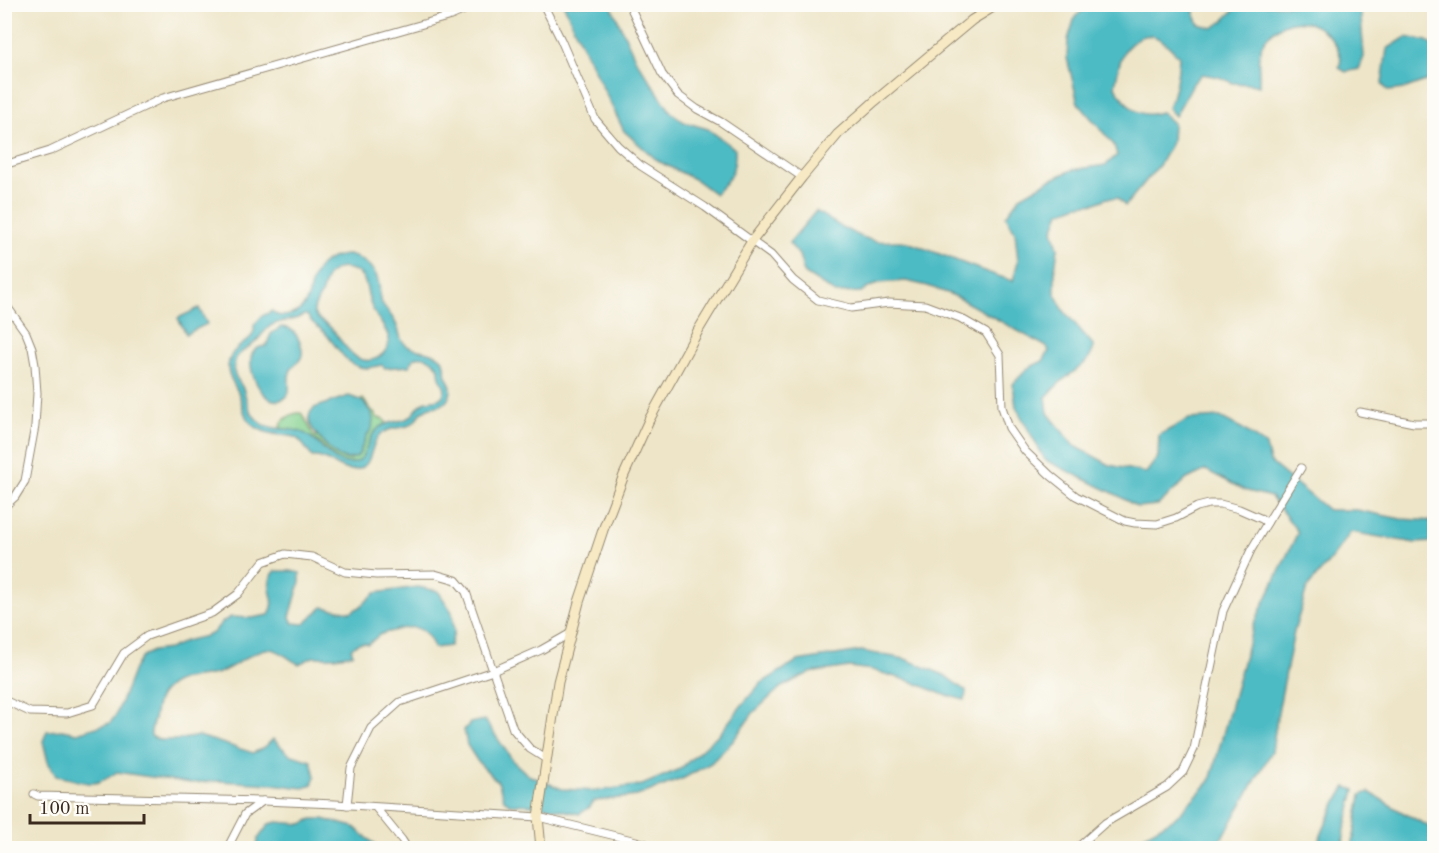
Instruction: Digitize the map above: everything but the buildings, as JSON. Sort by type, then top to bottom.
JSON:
[{"type":"street","points":[[4,165],[50,151],[163,98],[440,19],[477,4]]},
{"type":"street","points":[[543,4],[595,119],[618,146],[641,166],[705,207],[771,255],[793,280],[818,300],[851,308],[889,303],[925,305],[960,318],[986,333],[1000,355],[1002,408],[1009,428],[1025,451],[1076,496],[1125,521],[1135,523],[1157,524],[1209,504],[1220,504],[1239,509],[1267,523]]},
{"type":"street","points":[[629,4],[662,74],[678,95],[697,110],[729,127],[802,177]]},
{"type":"street","points":[[541,849],[538,818],[558,682],[579,602],[607,520],[649,420],[699,329],[752,241],[838,134],[972,20],[998,4]]},
{"type":"street","points":[[4,302],[26,333],[35,365],[37,393],[35,426],[25,482],[15,497],[4,507]]},
{"type":"street","points":[[1360,412],[1414,423],[1434,423]]},
{"type":"street","points":[[1077,849],[1105,823],[1167,787],[1183,772],[1194,749],[1223,612],[1251,550],[1302,468]]},
{"type":"street","points":[[4,700],[30,712],[67,713],[93,705],[124,653],[147,636],[212,613],[238,594],[263,562],[285,554],[312,557],[345,572],[376,575],[435,574],[456,580],[466,592],[513,729],[530,749],[546,759]]},
{"type":"street","points":[[347,805],[351,768],[371,729],[400,702],[493,671],[541,650],[571,633]]},
{"type":"street","points":[[34,794],[38,796],[347,805],[538,818],[636,841],[660,849]]},
{"type":"street","points":[[229,849],[245,814],[263,801]]},
{"type":"street","points":[[376,807],[407,849]]},
{"type":"green space","points":[[363,399],[378,418],[384,419],[387,424],[374,433],[363,457],[358,462],[344,462],[334,458],[308,435],[280,428],[282,422],[288,417],[301,413],[315,437],[317,436],[336,455],[350,460],[360,453],[372,428],[365,404],[361,401]]},
{"type":"water","points":[[564,5],[611,5],[636,60],[671,112],[684,122],[708,129],[735,149],[731,174],[715,194],[696,180],[658,161],[624,131]]},
{"type":"water","points":[[1108,5],[1194,5],[1194,13],[1199,24],[1213,28],[1239,5],[1360,5],[1364,57],[1359,69],[1346,72],[1339,68],[1341,57],[1331,38],[1310,24],[1292,22],[1274,30],[1262,45],[1259,60],[1259,86],[1233,83],[1219,77],[1202,74],[1194,82],[1175,116],[1168,108],[1176,83],[1179,57],[1164,42],[1152,36],[1139,38],[1127,48],[1120,63],[1115,87],[1128,105],[1134,109],[1145,114],[1161,112],[1173,123],[1172,142],[1160,164],[1125,206],[1117,198],[1107,198],[1060,212],[1053,230],[1058,248],[1055,294],[1064,311],[1094,346],[1090,357],[1046,397],[1048,413],[1073,445],[1110,465],[1146,473],[1158,457],[1159,435],[1189,419],[1220,417],[1243,429],[1266,446],[1270,462],[1328,510],[1357,510],[1401,519],[1434,521],[1434,542],[1415,543],[1351,532],[1307,588],[1294,632],[1272,751],[1223,837],[1208,848],[1122,848],[1175,818],[1210,781],[1253,626],[1298,532],[1271,497],[1244,490],[1206,470],[1187,479],[1158,505],[1137,507],[1045,460],[1016,407],[1013,384],[1028,368],[1043,361],[1049,351],[1047,347],[955,296],[928,286],[906,281],[878,283],[861,292],[835,293],[804,273],[799,255],[789,243],[816,211],[844,228],[874,241],[907,242],[1013,281],[1018,261],[1015,232],[1006,216],[1020,197],[1072,170],[1106,165],[1117,155],[1114,145],[1078,103],[1067,58],[1068,40],[1075,17],[1086,8]]},
{"type":"water","points":[[1406,37],[1427,41],[1434,47],[1434,78],[1403,89],[1388,91],[1382,84],[1387,49]]},
{"type":"water","points":[[348,255],[359,259],[372,269],[378,279],[380,299],[396,324],[401,339],[410,347],[440,357],[445,364],[445,374],[451,387],[449,397],[442,405],[429,407],[410,425],[383,432],[374,444],[367,463],[359,469],[352,470],[318,457],[312,457],[295,437],[268,433],[253,425],[246,416],[228,370],[231,356],[253,335],[254,325],[262,316],[272,311],[284,316],[298,311],[307,301],[314,275],[321,265],[330,259]],"holes":[[[344,268],[362,276],[373,309],[389,337],[385,351],[372,360],[364,360],[351,353],[331,328],[319,320],[314,313],[328,275],[337,269]],[[307,315],[354,365],[368,368],[382,365],[385,368],[409,366],[415,358],[428,358],[439,368],[445,388],[443,396],[424,402],[408,418],[389,423],[376,430],[361,458],[358,462],[353,463],[339,461],[304,433],[264,425],[250,410],[243,388],[234,371],[235,360],[271,326]]]},
{"type":"water","points":[[199,308],[207,324],[186,334],[178,318]]},
{"type":"water","points":[[281,327],[289,328],[296,335],[300,342],[302,355],[290,372],[287,396],[280,400],[273,400],[256,383],[251,357],[255,350],[266,346],[271,334]]},
{"type":"water","points":[[349,396],[365,404],[373,419],[372,428],[358,456],[344,459],[336,455],[319,438],[309,419],[313,409]]},
{"type":"water","points":[[275,571],[300,573],[300,582],[290,617],[293,623],[304,624],[323,607],[351,612],[375,593],[418,587],[438,591],[452,612],[454,633],[450,646],[434,648],[423,631],[407,628],[381,634],[368,644],[357,644],[351,649],[353,654],[313,657],[299,664],[279,652],[266,649],[256,652],[221,672],[178,681],[161,695],[156,707],[151,736],[159,740],[176,740],[199,736],[253,753],[265,747],[273,739],[289,754],[311,761],[315,776],[312,785],[303,788],[219,781],[191,783],[117,772],[100,782],[93,783],[56,776],[48,762],[43,741],[47,731],[62,730],[77,733],[110,723],[116,715],[134,669],[142,656],[213,633],[222,622],[231,617],[252,618],[269,615],[273,604],[269,585]]},
{"type":"water","points":[[861,651],[905,659],[944,675],[966,691],[965,700],[872,670],[849,667],[809,673],[780,688],[753,713],[733,741],[711,763],[684,778],[637,796],[594,801],[590,807],[579,814],[544,807],[509,804],[504,799],[498,782],[478,762],[467,745],[464,730],[470,723],[485,720],[513,761],[528,775],[562,789],[595,791],[642,785],[680,769],[721,732],[760,684],[797,661]]},
{"type":"water","points":[[1346,787],[1355,790],[1344,833],[1343,848],[1316,848],[1329,817]]},
{"type":"water","points":[[1369,792],[1434,829],[1434,848],[1352,848],[1361,795]]},
{"type":"water","points":[[312,819],[323,819],[354,827],[379,848],[257,848],[258,839],[269,824],[277,822],[302,824]]}]
